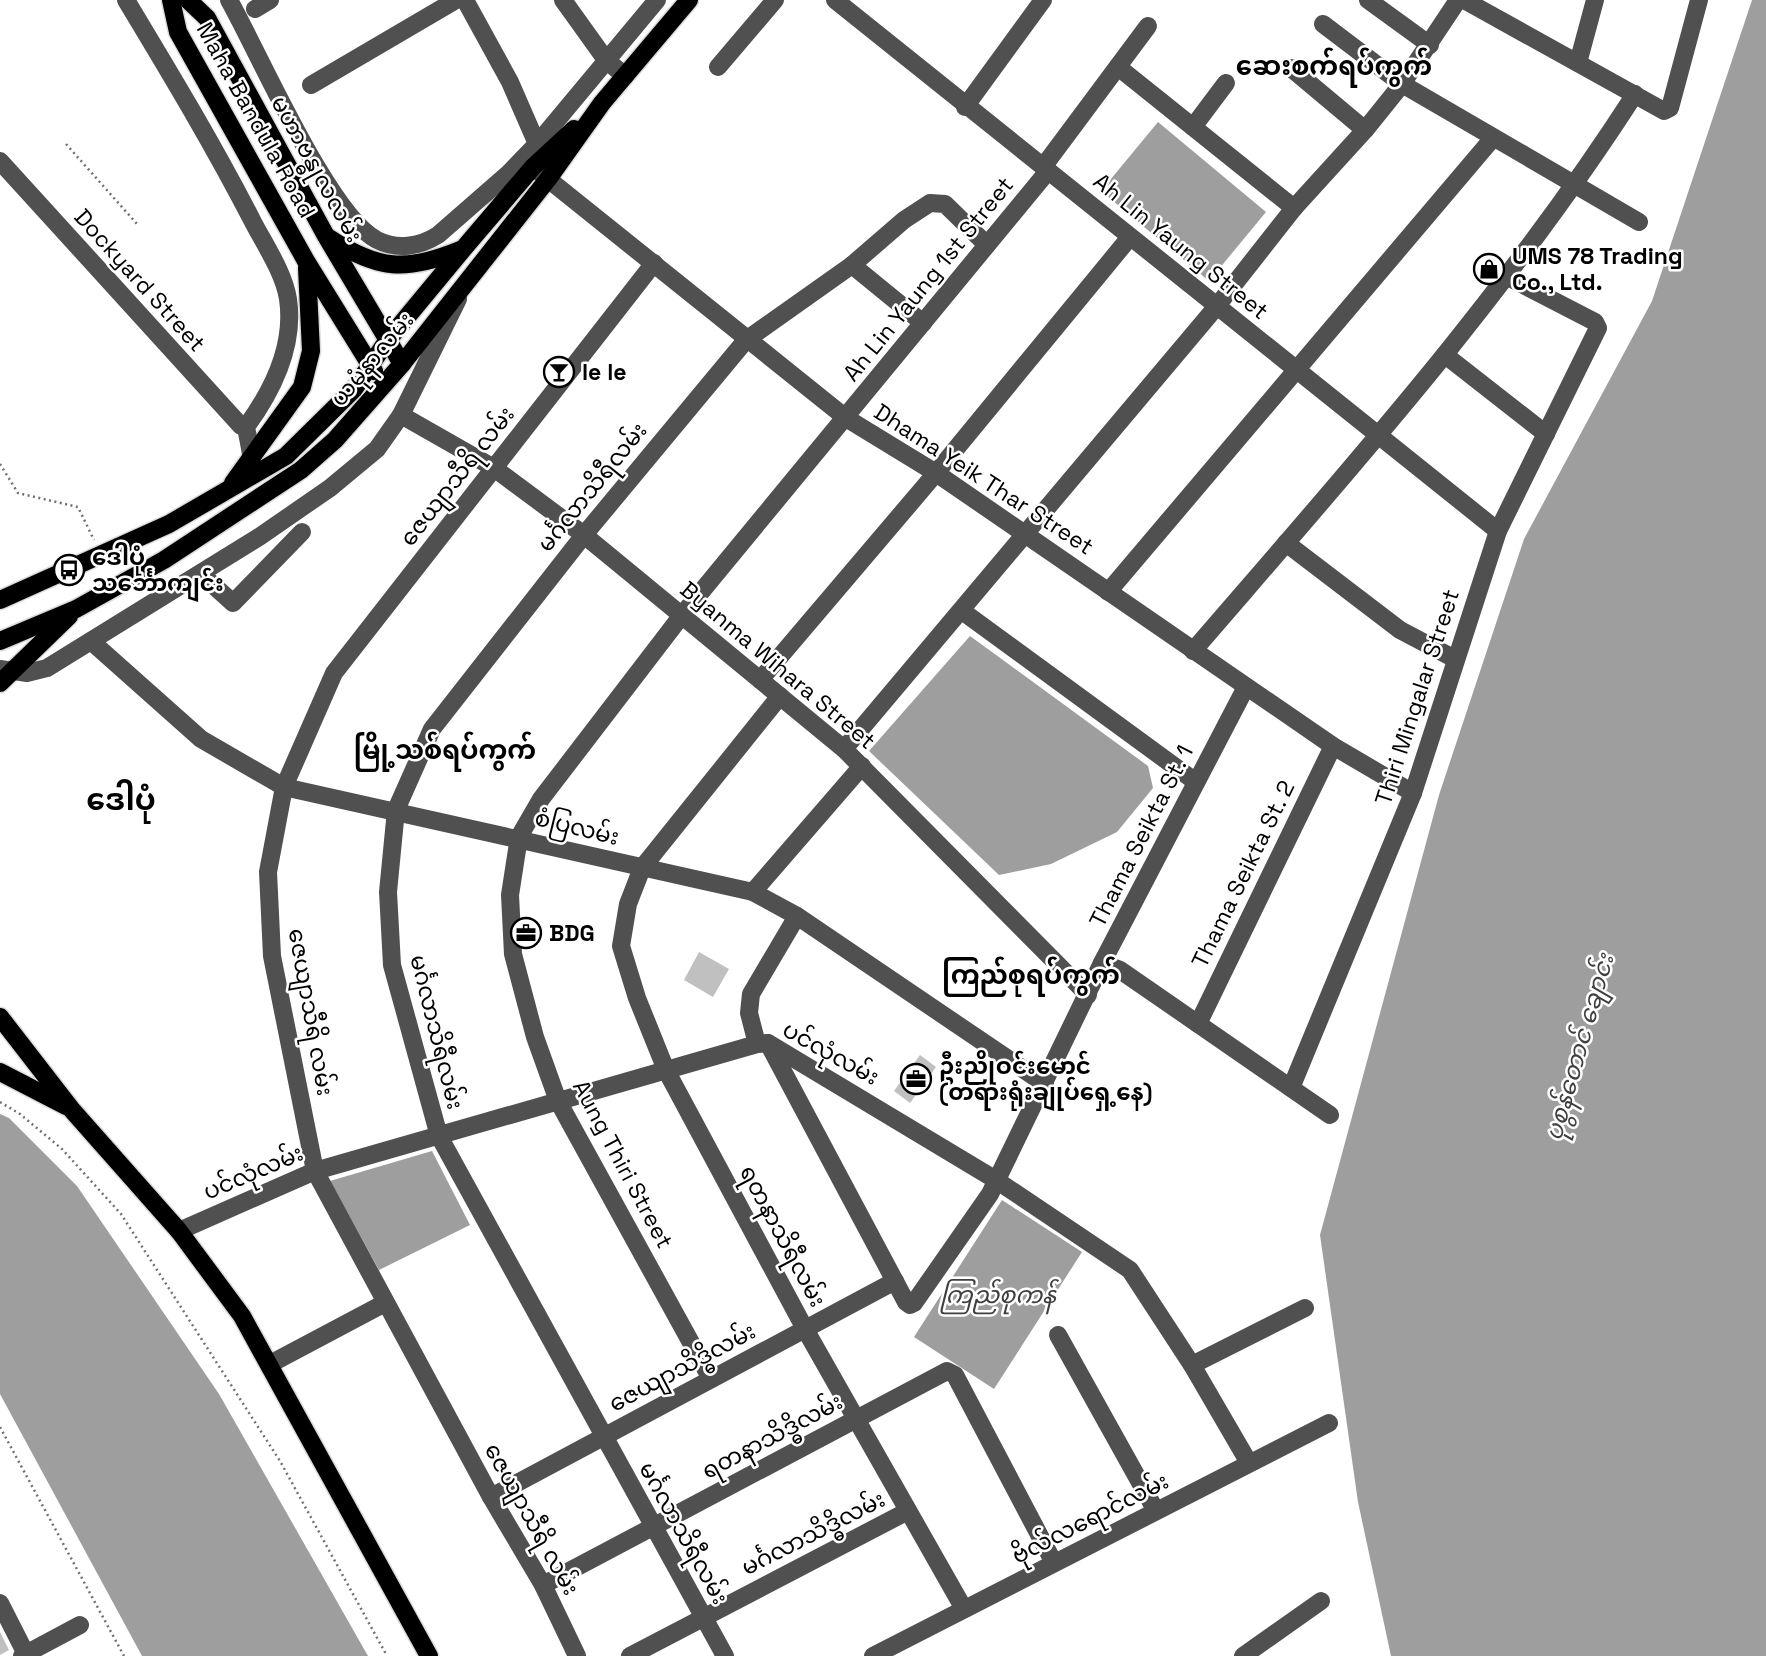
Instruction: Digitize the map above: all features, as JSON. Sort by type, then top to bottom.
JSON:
[{"type":"main road","name":"Maha Bandula Road","points":[[171,0],[178,32],[306,261],[383,387]]},
{"type":"main road","name":"မဟာဗန္ဓုလလမ်း","points":[[188,0],[206,18],[326,236],[402,363]]},
{"type":"main road","name":"ယမုံနာလမ်း","points":[[0,641],[76,609],[164,560],[301,470],[335,440],[383,387],[548,179],[603,103],[688,0]]},
{"type":"main road","name":"ယမုံနာလမ်း","points":[[0,600],[169,523],[286,456],[354,389],[369,364],[464,248],[528,163],[603,103]]},
{"type":"main road","points":[[326,236],[358,257],[392,265],[429,263],[464,248]]},
{"type":"main road","name":"Maha Bandula Road","points":[[224,493],[252,459],[302,387],[310,351],[306,261]]},
{"type":"main road","points":[[4,674],[76,609]]},
{"type":"main road","points":[[0,1017],[72,1110],[179,1231],[242,1315],[429,1656]]},
{"type":"main road","points":[[0,1072],[72,1110]]},
{"type":"street","points":[[127,0],[222,162],[270,254],[288,298],[287,347],[266,400],[246,427],[252,459]]},
{"type":"street","points":[[229,0],[321,173],[350,217],[376,240],[402,246],[426,242],[528,163],[537,144],[657,0]]},
{"type":"street","points":[[311,85],[457,0]]},
{"type":"street","points":[[465,0],[510,82],[537,144]]},
{"type":"street","points":[[563,0],[606,60],[625,76]]},
{"type":"street","points":[[718,67],[775,0]]},
{"type":"street","name":"Ah Lin Yaung Street","points":[[835,0],[857,7],[965,107],[1498,531]]},
{"type":"street","points":[[965,107],[1043,0]]},
{"type":"street","points":[[1368,0],[1430,45]]},
{"type":"street","points":[[844,749],[1217,306],[1294,208],[1365,130],[1430,45],[1458,0]]},
{"type":"street","points":[[1464,0],[1489,6],[1578,63],[1668,111],[1699,0]]},
{"type":"street","points":[[1578,63],[1595,0]]},
{"type":"street","points":[[1324,24],[1402,84],[1575,188],[1639,222]]},
{"type":"street","name":"Ah Lin Yaung 1st Street","points":[[519,838],[541,799],[682,615],[987,245],[1046,169],[1148,26]]},
{"type":"street","points":[[1118,67],[1294,208]]},
{"type":"street","points":[[1291,68],[1365,130]]},
{"type":"street","points":[[1193,127],[1226,83]]},
{"type":"street","points":[[1193,651],[1379,436],[1508,277],[1575,188],[1635,94]]},
{"type":"street","points":[[1108,592],[1493,138]]},
{"type":"street","name":"Dockyard Street","points":[[0,161],[6,181],[241,426],[246,427]]},
{"type":"street","name":"Dhama Yeik Thar Street","points":[[528,163],[846,418],[936,473],[1333,746],[1413,793]]},
{"type":"street","name":"မင်္ဂလာသိရီလမ်း","points":[[725,1656],[652,1528],[439,1136],[392,965],[388,892],[396,810],[432,729],[584,535],[746,340],[852,265],[904,220],[930,203],[945,204],[987,245]]},
{"type":"street","points":[[760,680],[936,473],[1130,237]]},
{"type":"street","name":"ဇေယျာသီရိ လမ်း","points":[[577,1656],[543,1585],[491,1497],[315,1171],[272,956],[268,872],[284,787],[334,673],[654,263]]},
{"type":"street","points":[[852,265],[923,323]]},
{"type":"street","points":[[4,674],[27,673],[47,668],[92,642],[201,574],[330,488],[377,449],[401,415],[471,274]]},
{"type":"street","name":"Thiri Mingalar Street","points":[[1290,1088],[1413,793],[1498,531],[1598,325],[1508,277]]},
{"type":"street","points":[[1445,355],[1546,434]]},
{"type":"street","name":"Byanma Wihara Street","points":[[401,415],[494,468],[584,535],[844,749],[1087,995]]},
{"type":"street","points":[[201,574],[233,603],[302,531]]},
{"type":"street","points":[[1286,544],[1400,630],[1455,659]]},
{"type":"street","points":[[962,611],[1196,782]]},
{"type":"street","name":"စံပြလမ်း","points":[[92,642],[201,738],[284,787],[753,892],[797,916],[1045,1084]]},
{"type":"street","name":"Thama Seikta St. 1","points":[[895,1281],[906,1301],[910,1305],[915,1303],[990,1194],[1102,962],[1246,687]]},
{"type":"street","name":"ရတနာသိရီလမ်း","points":[[779,696],[642,868],[628,904],[621,946],[637,998],[666,1070],[855,1420],[964,1609]]},
{"type":"street","name":"Thama Seikta St. 2","points":[[1198,1024],[1333,746]]},
{"type":"street","points":[[753,892],[862,766]]},
{"type":"street","name":"Aung Thiri Street","points":[[519,838],[510,895],[513,954],[535,1037],[558,1101],[711,1379]]},
{"type":"street","points":[[797,916],[751,994],[749,1013],[762,1044],[895,1281]]},
{"type":"street","points":[[1102,962],[1120,970],[1330,1115]]},
{"type":"street","name":"ပင်လုံလမ်း","points":[[179,1231],[315,1171],[762,1044],[996,1180],[1130,1270],[1192,1365],[1249,1464]]},
{"type":"street","name":"ဇေယျာသိဒ္ဓိလမ်း","points":[[491,1497],[895,1281]]},
{"type":"street","points":[[271,1364],[385,1303]]},
{"type":"street","points":[[1192,1365],[1305,1308]]},
{"type":"street","points":[[1058,1335],[1156,1511]]},
{"type":"street","name":"ရတနာသိဒ္ဓိလမ်း","points":[[543,1585],[951,1371],[1054,1563]]},
{"type":"street","name":"ဗိုလ်လရောင်လမ်း","points":[[873,1656],[1329,1423]]},
{"type":"street","name":"မင်္ဂလာသိဒ္ဓိလမ်း","points":[[629,1656],[908,1511]]},
{"type":"street","points":[[1242,1656],[1321,1601]]},
{"type":"street","points":[[0,1602],[24,1655],[80,1625]]},
{"type":"path","points":[[66,144],[137,224]]},
{"type":"path","points":[[0,464],[18,493],[78,508],[100,553]]},
{"type":"path","points":[[0,1102],[20,1114],[62,1149],[121,1214],[279,1461],[387,1656]]},
{"type":"path","points":[[0,1427],[124,1656]]},
{"type":"water","name":"ပုစွန်တောင် ချောင်း","points":[[1752,0],[1766,0],[1766,1656],[1391,1656],[1358,1502],[1320,1235],[1439,795],[1524,539],[1652,301]]},
{"type":"water","points":[[1158,122],[1266,212],[1209,281],[1101,191]]},
{"type":"water","points":[[970,636],[1148,766],[1153,788],[1117,832],[1051,864],[999,875],[869,751]]},
{"type":"water","points":[[0,1114],[9,1118],[77,1186],[219,1394],[368,1656],[142,1656],[0,1394]]},
{"type":"water","points":[[432,1151],[470,1225],[379,1270],[330,1181]]},
{"type":"water","name":"ကြည်စုကန်","points":[[1002,1200],[1082,1252],[994,1389],[914,1337]]},
{"type":"building","points":[[699,952],[729,969],[713,997],[684,980]]},
{"type":"building","points":[[920,1055],[936,1067],[910,1103],[894,1091]]},
{"type":"building","points":[[0,1632],[9,1650],[0,1655]]},
{"type":"place","name":"UMS 78 Trading Co., Ltd.","points":[[1489,269]]},
{"type":"place","name":"le le","points":[[559,372]]},
{"type":"place","name":"ဒေါပုံ သင်္ဘောကျင်း","points":[[69,570]]},
{"type":"place","name":"BDG","points":[[526,933]]},
{"type":"place","name":"ဦးညိုဝင်းမောင် (တရားရုံးချုပ်ရှေ့နေ)","points":[[916,1079]]},
{"type":"district","name":"ဆေးစက်ရပ်ကွက်","points":[[1334,66]]},
{"type":"district","name":"မြို့သစ်ရပ်ကွက်","points":[[445,750]]},
{"type":"district","name":"ဒေါပုံ","points":[[121,799]]},
{"type":"district","name":"ကြည်စုရပ်ကွက်","points":[[1031,975]]}]
